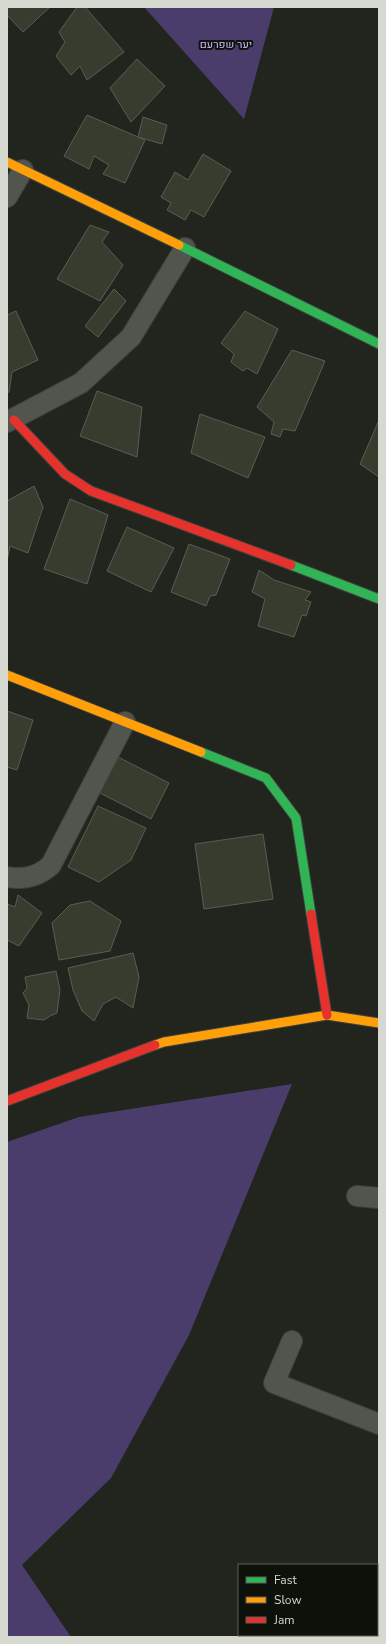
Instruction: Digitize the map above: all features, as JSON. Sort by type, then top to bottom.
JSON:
[{"type":"street","points":[[7,197],[15,166],[379,344]]},
{"type":"street","points":[[185,248],[130,337],[81,382],[10,421],[65,474],[91,491],[204,532],[379,599]]},
{"type":"street","points":[[7,675],[266,778],[296,818],[327,1014]]},
{"type":"street","points":[[7,877],[29,878],[42,873],[51,865],[125,722]]},
{"type":"street","points":[[7,1101],[164,1042],[327,1014],[379,1023]]},
{"type":"street","points":[[357,1196],[379,1198]]},
{"type":"street","points":[[292,1342],[274,1383],[379,1424]]},
{"type":"green space","name":"יער שפרעם","points":[[144,7],[274,7],[244,119]]},
{"type":"green space","points":[[292,1084],[189,1335],[111,1478],[22,1565],[71,1637],[7,1637],[7,1142],[79,1117]]},
{"type":"building","points":[[7,7],[50,7],[23,32],[7,15]]},
{"type":"building","points":[[77,7],[85,7],[124,52],[87,80],[80,66],[71,75],[56,56],[65,42],[59,32]]},
{"type":"building","points":[[137,59],[165,86],[131,122],[110,88]]},
{"type":"building","points":[[87,115],[145,140],[125,183],[103,174],[109,165],[94,156],[89,169],[64,156]]},
{"type":"building","points":[[143,117],[167,125],[162,144],[138,137]]},
{"type":"building","points":[[203,154],[231,171],[204,217],[191,210],[185,220],[167,210],[171,203],[161,197],[175,172],[188,180]]},
{"type":"building","points":[[90,225],[109,232],[102,242],[123,265],[100,301],[57,279]]},
{"type":"building","points":[[114,289],[126,301],[98,337],[85,326]]},
{"type":"building","points":[[16,311],[38,360],[12,372],[9,392],[7,393],[7,315]]},
{"type":"building","points":[[245,311],[278,329],[257,374],[247,368],[243,371],[231,362],[234,354],[221,343]]},
{"type":"building","points":[[292,350],[325,361],[295,431],[283,429],[280,437],[271,434],[274,422],[257,407]]},
{"type":"building","points":[[97,391],[142,407],[137,457],[80,436]]},
{"type":"building","points":[[200,414],[265,437],[248,478],[191,453]]},
{"type":"building","points":[[379,420],[379,477],[360,464]]},
{"type":"building","points":[[34,486],[43,507],[28,553],[10,546],[7,561],[7,501]]},
{"type":"building","points":[[70,499],[108,515],[87,584],[44,569]]},
{"type":"building","points":[[127,527],[174,548],[151,592],[107,571]]},
{"type":"building","points":[[189,544],[230,559],[216,595],[210,596],[206,606],[171,592]]},
{"type":"building","points":[[259,570],[274,580],[311,592],[305,600],[311,602],[306,616],[302,615],[294,637],[258,626],[265,599],[252,592]]},
{"type":"building","points":[[7,711],[33,720],[17,770],[7,767]]},
{"type":"building","points":[[118,757],[169,783],[151,819],[100,793]]},
{"type":"building","points":[[98,806],[146,828],[131,860],[99,882],[68,867]]},
{"type":"building","points":[[263,834],[273,899],[204,909],[195,844]]},
{"type":"building","points":[[18,895],[42,913],[19,946],[7,940],[7,904],[15,907]]},
{"type":"building","points":[[90,901],[121,921],[110,951],[59,960],[52,923],[70,905]]},
{"type":"building","points":[[133,953],[139,977],[133,1008],[116,997],[103,1004],[94,1021],[82,1011],[73,990],[68,968]]},
{"type":"building","points":[[56,971],[60,990],[57,1013],[44,1020],[27,1018],[29,1005],[23,993],[27,988],[25,977]]},
{"type":"traffic: fast","points":[[179,245],[379,344]]},
{"type":"traffic: fast","points":[[291,565],[379,599]]},
{"type":"traffic: fast","points":[[201,752],[266,778],[296,818],[311,914]]},
{"type":"traffic: slow","points":[[7,162],[179,245]]},
{"type":"traffic: slow","points":[[7,675],[201,752]]},
{"type":"traffic: slow","points":[[155,1045],[164,1042],[327,1015],[379,1023]]},
{"type":"traffic: jam","points":[[14,420],[65,474],[91,491],[291,565]]},
{"type":"traffic: jam","points":[[311,914],[327,1015]]},
{"type":"traffic: jam","points":[[7,1101],[155,1045]]}]
